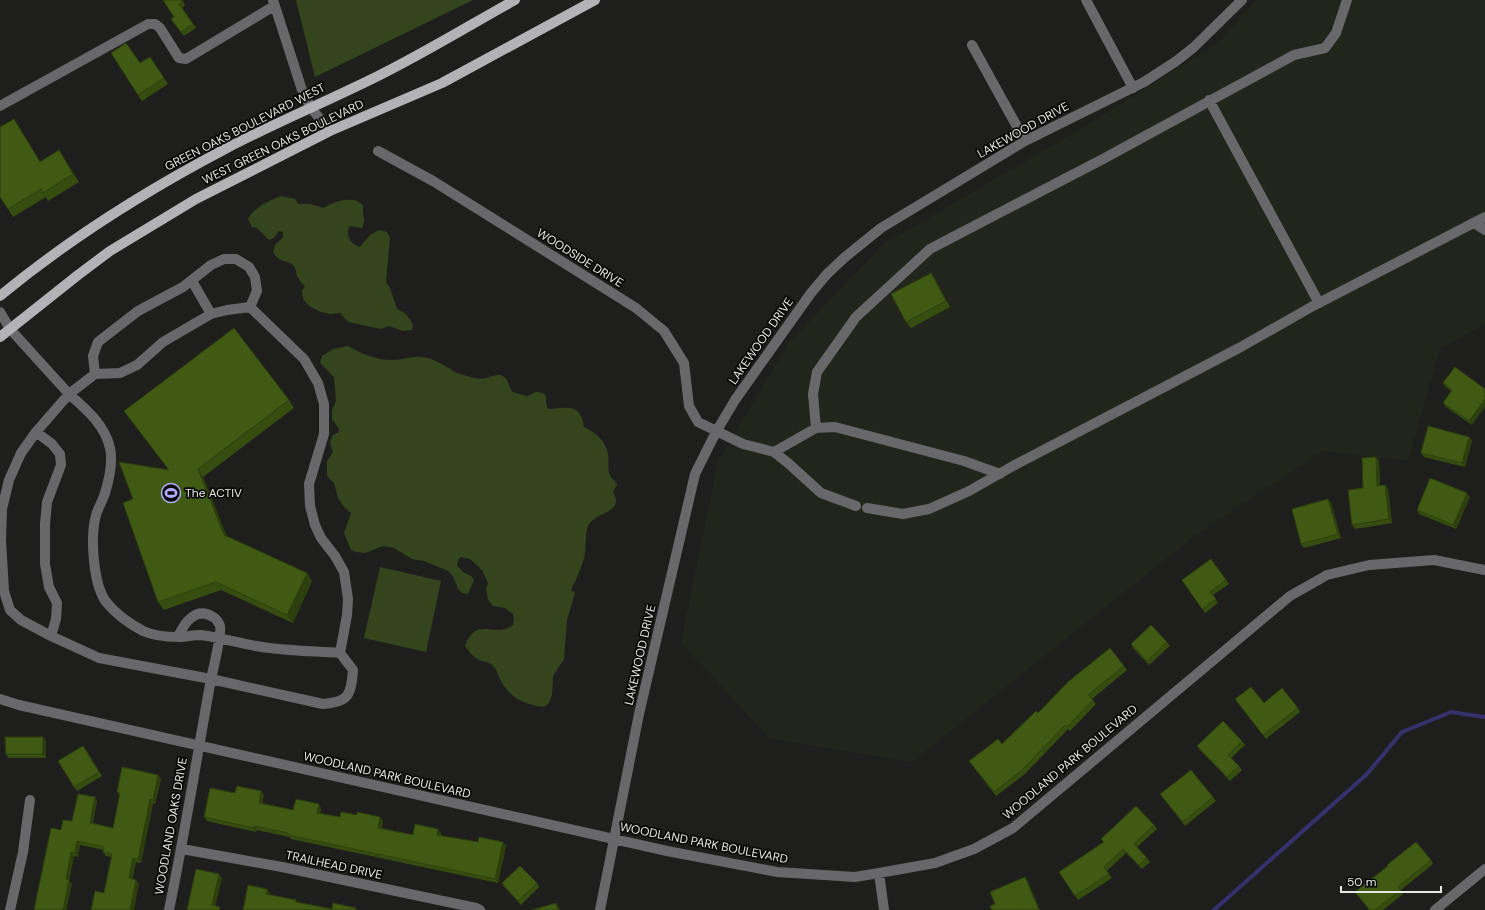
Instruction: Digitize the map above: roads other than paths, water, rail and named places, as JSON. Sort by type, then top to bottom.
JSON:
[{"type":"main road","name":"GREEN OAKS BOULEVARD WEST","points":[[0,296],[22,278],[99,222],[168,180],[228,147],[381,75],[514,0]]},
{"type":"main road","name":"WEST GREEN OAKS BOULEVARD","points":[[0,337],[110,251],[196,199],[330,131],[442,83],[595,0]]},
{"type":"street","points":[[1086,0],[1133,88]]},
{"type":"street","name":"LAKEWOOD DRIVE","points":[[600,910],[639,714],[695,474],[716,432],[735,400],[811,293],[827,274],[881,228],[1025,141],[1133,88],[1175,62],[1192,48],[1242,0]]},
{"type":"street","points":[[816,428],[813,394],[817,372],[856,317],[930,249],[1103,159],[1294,55],[1325,48],[1336,33],[1347,0]]},
{"type":"street","points":[[0,106],[148,24],[155,24],[160,28],[179,58],[186,59],[274,3],[302,90],[312,108],[330,131]]},
{"type":"street","points":[[972,45],[1025,141]]},
{"type":"street","points":[[1209,100],[1319,303]]},
{"type":"street","name":"WOODSIDE DRIVE","points":[[378,151],[432,181],[636,308],[664,330],[684,363],[689,406],[698,422],[743,444],[774,452]]},
{"type":"street","points":[[867,508],[903,514],[929,509],[969,491],[1238,348],[1319,303],[1485,217]]},
{"type":"street","points":[[1474,223],[1485,230]]},
{"type":"street","points":[[95,374],[93,356],[98,342],[138,311],[183,287],[211,265],[224,259],[236,259],[249,267],[255,277],[257,291],[250,307]]},
{"type":"street","points":[[192,281],[211,314]]},
{"type":"street","points":[[250,307],[304,359],[318,383],[324,404],[324,434],[309,484],[310,506],[315,525],[321,538],[335,556],[344,572],[348,599],[347,615],[340,653],[353,670],[352,683],[349,694],[338,703],[323,704],[212,679],[100,658],[51,636],[21,620],[10,610],[4,591],[1,540],[2,509],[9,480],[21,454],[36,432],[69,394],[95,374],[120,372],[137,365],[163,342],[211,314],[250,307]]},
{"type":"street","points":[[0,312],[10,329],[69,394],[92,415],[102,429],[111,448],[110,467],[105,493],[96,516],[93,558],[99,584],[107,602],[123,618],[144,631],[162,636],[178,637],[199,635],[279,649],[340,653]]},
{"type":"street","points":[[856,506],[821,493],[774,452],[816,428],[835,426],[964,461],[1000,474]]},
{"type":"street","points":[[36,432],[52,444],[60,454],[61,465],[48,502],[45,524],[45,564],[50,587],[57,603],[56,619],[51,636]]},
{"type":"street","name":"WOODLAND PARK BOULEVARD","points":[[0,699],[18,705],[667,851],[777,872],[855,877],[935,863],[974,849],[1013,828],[1290,596],[1327,575],[1369,565],[1434,560],[1485,570]]},
{"type":"street","name":"WOODLAND OAKS DRIVE","points":[[169,910],[182,849],[220,627],[215,618],[202,612],[193,616],[183,625],[178,637]]},
{"type":"street","points":[[10,910],[23,852],[30,800]]},
{"type":"street","name":"TRAILHEAD DRIVE","points":[[182,849],[282,867],[480,910]]},
{"type":"street","points":[[1435,910],[1485,869]]},
{"type":"street","points":[[879,873],[884,910]]},
{"type":"waterway","points":[[1214,910],[1367,774],[1402,732],[1451,712],[1485,717]]},
{"type":"place","name":"The ACTIV","points":[[171,493]]}]
